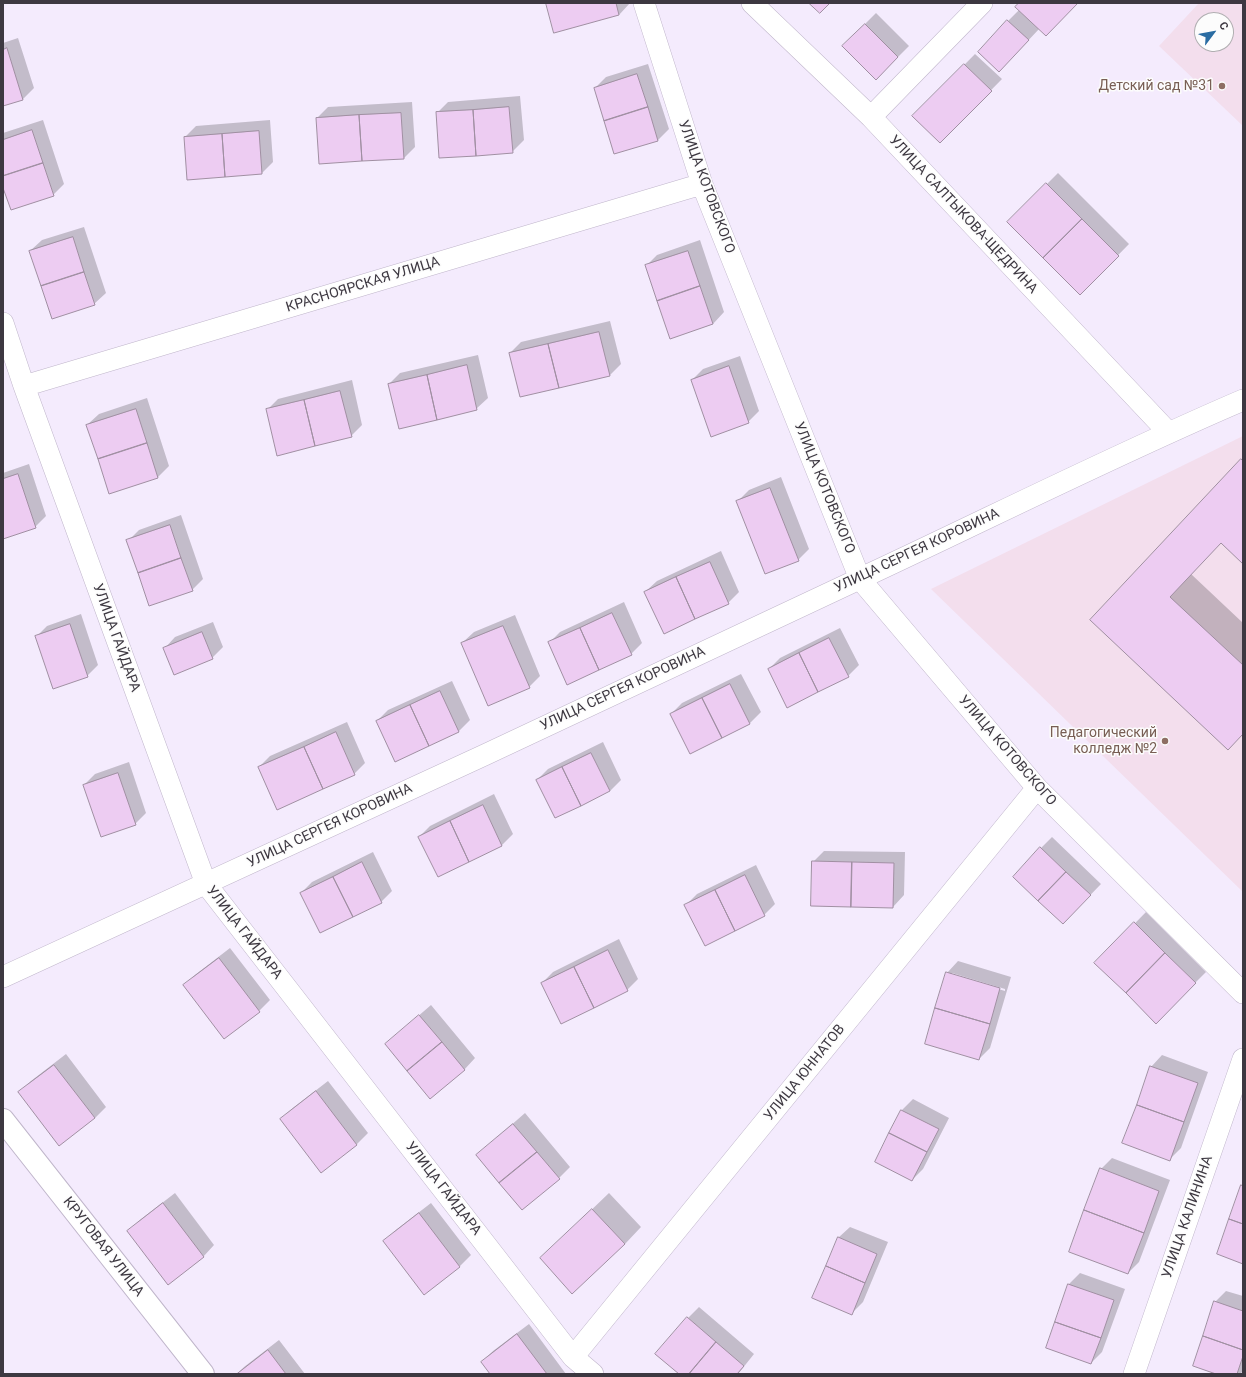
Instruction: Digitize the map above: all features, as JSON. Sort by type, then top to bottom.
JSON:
[{"type":"street","name":"УЛИЦА КОТОВСКОГО","points":[[644,3],[702,184],[860,579],[1037,788],[1243,993]]},
{"type":"street","name":"УЛИЦА САЛТЫКОВА-ЩЕДРИНА","points":[[752,3],[871,117],[1168,432]]},
{"type":"street","points":[[871,117],[982,3]]},
{"type":"street","name":"КРАСНОЯРСКАЯ УЛИЦА","points":[[24,386],[702,184]]},
{"type":"street","name":"УЛИЦА ГАЙДАРА","points":[[3,323],[24,386],[206,884],[573,1357],[593,1374]]},
{"type":"street","name":"УЛИЦА СЕРГЕЯ КОРОВИНА","points":[[3,977],[860,579],[1168,432],[1243,400]]},
{"type":"street","name":"УЛИЦА ЮННАТОВ","points":[[573,1357],[1037,788]]},
{"type":"street","name":"УЛИЦА КАЛИНИНА","points":[[1134,1374],[1243,1059]]},
{"type":"street","name":"КРУГОВАЯ УЛИЦА","points":[[3,1120],[203,1374]]},
{"type":"shaded area","name":"Детский сад №31","points":[[1199,3],[1243,3],[1243,126],[1159,46]]},
{"type":"shaded area","name":"Педагогический колледж №2","points":[[1243,436],[1243,892],[931,589]]},
{"type":"building","points":[[546,3],[616,3],[619,15],[554,33]]},
{"type":"building","points":[[809,3],[830,3],[820,13]]},
{"type":"building","points":[[1019,3],[1078,3],[1046,36],[1015,7]]},
{"type":"building","points":[[1007,20],[1029,40],[999,72],[978,52]]},
{"type":"building","points":[[865,24],[898,57],[876,80],[842,46]]},
{"type":"building","points":[[7,48],[23,100],[3,106],[3,50]]},
{"type":"building","points":[[964,64],[992,91],[940,143],[912,116]]},
{"type":"building","points":[[637,74],[648,107],[604,121],[594,88]]},
{"type":"building","points":[[509,107],[513,153],[476,156],[473,110]]},
{"type":"building","points":[[648,107],[658,141],[614,154],[604,121]]},
{"type":"building","points":[[473,110],[476,156],[439,158],[436,112]]},
{"type":"building","points":[[401,113],[404,159],[362,161],[359,115]]},
{"type":"building","points":[[359,115],[362,161],[319,164],[316,118]]},
{"type":"building","points":[[32,130],[43,163],[3,176],[3,140]]},
{"type":"building","points":[[259,131],[262,174],[225,177],[222,134]]},
{"type":"building","points":[[222,134],[225,177],[187,180],[184,137]]},
{"type":"building","points":[[43,163],[54,196],[11,210],[3,188],[3,176]]},
{"type":"building","points":[[1046,183],[1082,219],[1043,258],[1007,222]]},
{"type":"building","points":[[1082,219],[1119,256],[1080,295],[1043,258]]},
{"type":"building","points":[[73,237],[84,272],[41,286],[29,251]]},
{"type":"building","points":[[688,251],[700,286],[657,301],[645,265]]},
{"type":"building","points":[[84,272],[95,305],[52,319],[41,286]]},
{"type":"building","points":[[700,286],[713,324],[670,339],[657,301]]},
{"type":"building","points":[[599,332],[610,376],[559,388],[548,344]]},
{"type":"building","points":[[548,344],[559,388],[520,397],[509,353]]},
{"type":"building","points":[[467,365],[477,410],[437,420],[427,375]]},
{"type":"building","points":[[729,366],[749,423],[711,437],[691,380]]},
{"type":"building","points":[[427,375],[437,420],[399,429],[388,384]]},
{"type":"building","points":[[340,391],[352,437],[315,446],[304,400]]},
{"type":"building","points":[[304,400],[315,446],[277,456],[266,409]]},
{"type":"building","points":[[136,409],[147,443],[98,459],[86,425]]},
{"type":"building","points":[[147,443],[158,478],[109,494],[98,459]]},
{"type":"building","points":[[1241,459],[1243,461],[1243,564],[1221,543],[1170,597],[1243,665],[1243,734],[1228,750],[1090,620]]},
{"type":"building","points":[[18,474],[36,528],[3,539],[3,479]]},
{"type":"building","points":[[770,488],[799,561],[765,574],[736,501]]},
{"type":"building","points":[[170,525],[181,558],[138,573],[126,540]]},
{"type":"building","points":[[181,558],[193,591],[149,606],[138,573]]},
{"type":"building","points":[[710,562],[729,604],[695,619],[676,577]]},
{"type":"building","points":[[676,577],[695,619],[664,634],[644,592]]},
{"type":"building","points":[[612,613],[632,655],[599,670],[580,628]]},
{"type":"building","points":[[70,624],[88,677],[53,689],[35,636]]},
{"type":"building","points":[[503,626],[530,688],[488,706],[461,643]]},
{"type":"building","points":[[580,628],[599,670],[567,685],[548,642]]},
{"type":"building","points":[[202,632],[213,659],[174,675],[163,648]]},
{"type":"building","points":[[829,638],[849,677],[818,692],[799,653]]},
{"type":"building","points":[[799,653],[818,692],[787,708],[768,669]]},
{"type":"building","points":[[730,684],[750,724],[722,738],[702,698]]},
{"type":"building","points":[[440,691],[459,732],[429,746],[410,705]]},
{"type":"building","points":[[702,698],[722,738],[690,754],[670,714]]},
{"type":"building","points":[[410,705],[429,746],[395,762],[376,721]]},
{"type":"building","points":[[336,732],[355,775],[323,789],[304,747]]},
{"type":"building","points":[[304,747],[323,789],[277,810],[258,767]]},
{"type":"building","points":[[591,753],[610,791],[581,806],[562,767]]},
{"type":"building","points":[[562,767],[581,806],[555,818],[536,780]]},
{"type":"building","points":[[118,773],[136,825],[101,837],[83,785]]},
{"type":"building","points":[[483,805],[502,846],[469,862],[450,821]]},
{"type":"building","points":[[450,821],[469,862],[438,877],[418,837]]},
{"type":"building","points":[[1040,847],[1066,872],[1038,901],[1013,877]]},
{"type":"building","points":[[812,861],[852,862],[851,907],[811,906]]},
{"type":"building","points":[[362,862],[382,903],[353,917],[333,877]]},
{"type":"building","points":[[852,862],[894,863],[893,908],[851,907]]},
{"type":"building","points":[[1066,872],[1091,895],[1063,924],[1038,901]]},
{"type":"building","points":[[745,875],[765,916],[735,931],[715,890]]},
{"type":"building","points":[[333,877],[353,917],[320,933],[300,893]]},
{"type":"building","points":[[715,890],[735,931],[705,946],[684,905]]},
{"type":"building","points":[[1134,922],[1165,953],[1126,993],[1094,963]]},
{"type":"building","points":[[608,950],[628,991],[594,1008],[574,967]]},
{"type":"building","points":[[1165,953],[1196,983],[1156,1024],[1126,993]]},
{"type":"building","points":[[219,958],[260,1012],[224,1039],[183,985]]},
{"type":"building","points":[[574,967],[594,1008],[561,1024],[541,983]]},
{"type":"building","points":[[946,972],[1000,988],[990,1024],[935,1008]]},
{"type":"building","points":[[935,1008],[990,1024],[979,1060],[925,1044]]},
{"type":"building","points":[[419,1015],[442,1042],[407,1071],[385,1044]]},
{"type":"building","points":[[442,1042],[465,1070],[430,1099],[407,1071]]},
{"type":"building","points":[[54,1065],[95,1118],[59,1146],[18,1092]]},
{"type":"building","points":[[1150,1066],[1198,1083],[1184,1122],[1137,1105]]},
{"type":"building","points":[[316,1091],[357,1145],[321,1173],[280,1119]]},
{"type":"building","points":[[1137,1105],[1184,1122],[1170,1161],[1122,1143]]},
{"type":"building","points":[[901,1110],[939,1129],[927,1152],[889,1133]]},
{"type":"building","points":[[513,1124],[537,1152],[499,1183],[476,1155]]},
{"type":"building","points":[[889,1133],[927,1152],[912,1181],[875,1162]]},
{"type":"building","points":[[537,1152],[560,1179],[522,1210],[499,1183]]},
{"type":"building","points":[[1100,1168],[1159,1191],[1144,1233],[1084,1210]]},
{"type":"building","points":[[1241,1185],[1243,1186],[1243,1224],[1229,1219]]},
{"type":"building","points":[[163,1203],[204,1257],[168,1285],[127,1231]]},
{"type":"building","points":[[592,1209],[625,1244],[572,1294],[540,1258]]},
{"type":"building","points":[[1084,1210],[1144,1233],[1128,1274],[1069,1252]]},
{"type":"building","points":[[419,1213],[460,1267],[424,1295],[383,1241]]},
{"type":"building","points":[[1229,1219],[1243,1224],[1243,1264],[1217,1254]]},
{"type":"building","points":[[838,1237],[877,1254],[865,1283],[826,1266]]},
{"type":"building","points":[[826,1266],[865,1283],[852,1315],[812,1298]]},
{"type":"building","points":[[1068,1284],[1114,1300],[1101,1338],[1055,1322]]},
{"type":"building","points":[[1214,1301],[1243,1311],[1243,1350],[1203,1336]]},
{"type":"building","points":[[687,1317],[716,1342],[689,1374],[679,1374],[655,1354]]},
{"type":"building","points":[[1055,1322],[1101,1338],[1091,1364],[1046,1348]]},
{"type":"building","points":[[517,1334],[547,1374],[490,1374],[481,1362]]},
{"type":"building","points":[[1203,1336],[1243,1350],[1243,1356],[1237,1374],[1216,1374],[1193,1366]]},
{"type":"building","points":[[716,1342],[744,1366],[737,1374],[689,1374]]},
{"type":"building","points":[[268,1350],[286,1374],[237,1374]]},
{"type":"place","name":"Детский сад №31","points":[[1222,86]]},
{"type":"place","name":"Педагогический колледж №2","points":[[1165,741]]}]
